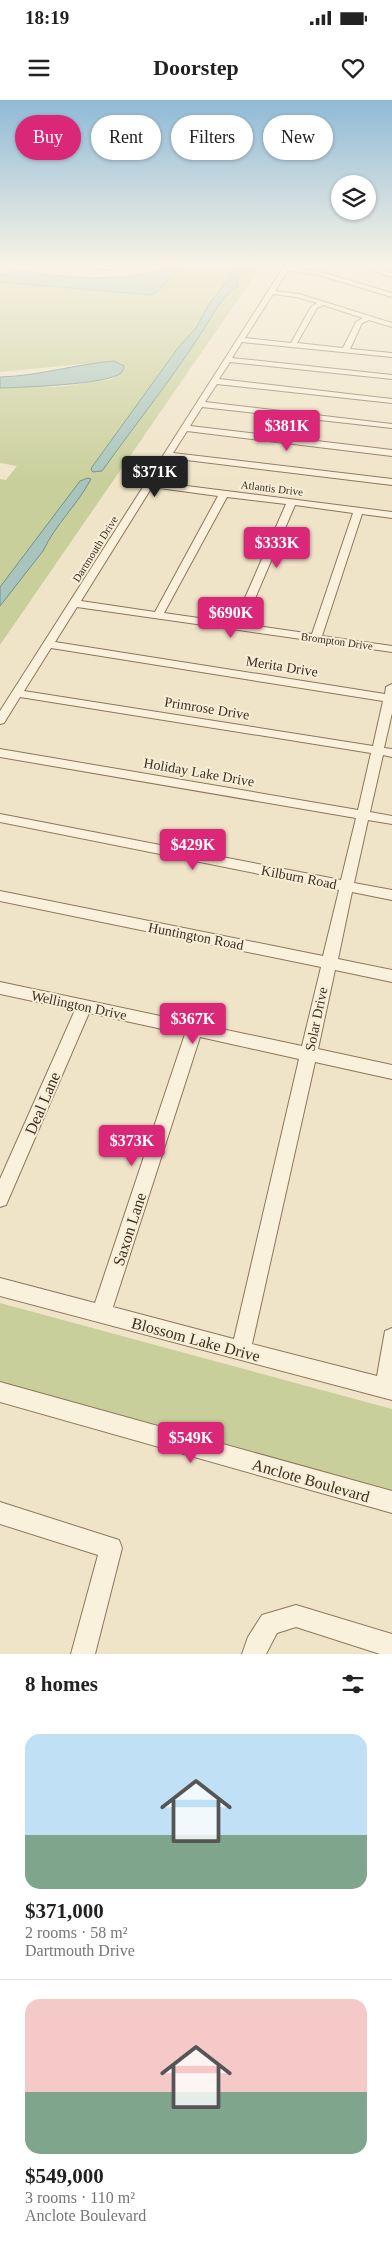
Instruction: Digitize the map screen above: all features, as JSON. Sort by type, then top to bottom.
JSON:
[{"type":"street","name":"Dartmouth Drive","points":[[0,720],[244,336]]},
{"type":"street","points":[[293,345],[298,336]]},
{"type":"street","points":[[345,351],[352,336]]},
{"type":"street","points":[[241,340],[392,355]]},
{"type":"street","points":[[228,360],[392,377]]},
{"type":"street","points":[[214,382],[392,401]]},
{"type":"street","points":[[200,404],[392,426]]},
{"type":"street","points":[[184,428],[392,453]]},
{"type":"street","points":[[168,454],[392,482]]},
{"type":"street","name":"Atlantis Drive","points":[[149,484],[392,515]]},
{"type":"street","points":[[158,616],[224,493]]},
{"type":"street","points":[[238,627],[292,502]]},
{"type":"street","points":[[316,638],[358,511]]},
{"type":"street","name":"Brompton Drive","points":[[74,603],[392,649]]},
{"type":"street","name":"Merita Drive","points":[[48,644],[391,695]]},
{"type":"street","name":"Primrose Drive","points":[[17,693],[385,752]]},
{"type":"street","name":"Solar Drive","points":[[242,1351],[362,814],[385,752],[391,695]]},
{"type":"street","name":"Holiday Lake Drive","points":[[0,753],[392,820]]},
{"type":"street","name":"Kilburn Road","points":[[0,818],[392,894]]},
{"type":"street","name":"Huntington Road","points":[[0,896],[392,976]]},
{"type":"street","name":"Wellington Drive","points":[[0,988],[392,1072]]},
{"type":"street","name":"Deal Lane","points":[[0,1199],[84,1006]]},
{"type":"street","name":"Saxon Lane","points":[[101,1314],[194,1030]]},
{"type":"street","name":"Blossom Lake Drive","points":[[0,1287],[388,1389]]},
{"type":"street","points":[[388,1389],[392,1338]]},
{"type":"street","name":"Anclote Boulevard","points":[[0,1392],[392,1502]]},
{"type":"street","points":[[0,1514],[111,1548],[83,1654]]},
{"type":"street","points":[[254,1654],[256,1645],[270,1623],[296,1616],[392,1646]]},
{"type":"green space","points":[[0,336],[213,336],[0,645],[0,479],[6,480],[17,466],[0,463],[0,388],[33,385],[66,386],[112,379],[121,373],[114,361],[0,372]]},
{"type":"green space","points":[[0,1303],[392,1409],[392,1495],[0,1384]]},
{"type":"water","points":[[189,336],[200,336],[102,471],[93,472],[91,470],[92,467],[178,348]]},
{"type":"water","points":[[114,361],[124,366],[121,372],[113,377],[63,385],[0,388],[0,377]]},
{"type":"water","points":[[88,478],[91,479],[86,488],[54,532],[43,551],[0,606],[0,587],[80,481]]}]
